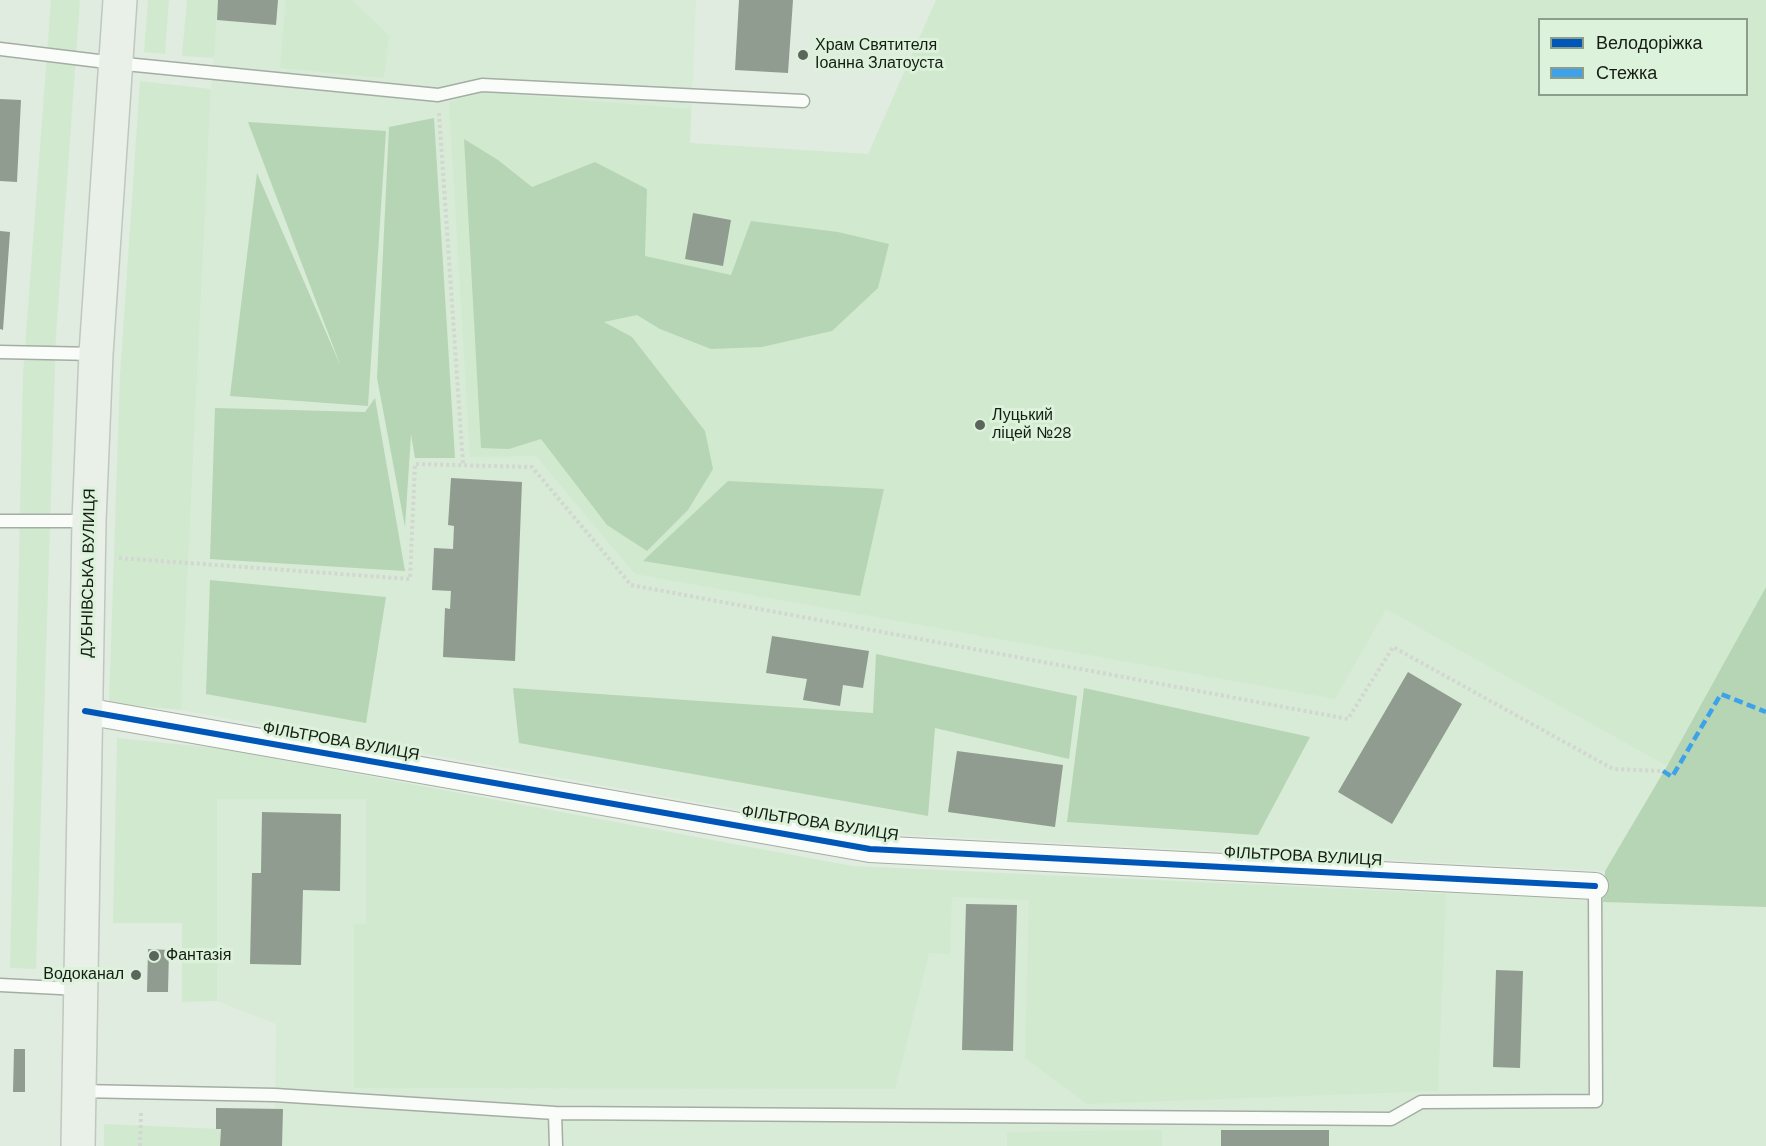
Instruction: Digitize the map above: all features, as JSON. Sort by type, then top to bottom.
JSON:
[{"type":"main road","name":"ДУБНІВСЬКА ВУЛИЦЯ","points":[[78,1146],[89,521],[96,354],[120,0]]},
{"type":"street","name":"ФІЛЬТРОВА ВУЛИЦЯ","points":[[86,711],[870,849],[1594,886]]},
{"type":"lane","points":[[0,49],[115,63],[438,95],[482,84],[803,101]]},
{"type":"lane","points":[[0,352],[96,354]]},
{"type":"lane","points":[[0,521],[89,521]]},
{"type":"lane","points":[[79,1091],[275,1095],[555,1113],[1391,1119],[1421,1102],[1596,1101],[1594,886]]},
{"type":"lane","points":[[0,985],[81,989]]},
{"type":"lane","points":[[555,1113],[556,1146]]},
{"type":"path","points":[[438,95],[463,464]]},
{"type":"path","points":[[88,556],[410,579],[415,464],[532,467],[631,585],[1348,719],[1393,647],[1613,769],[1664,771]]},
{"type":"path","points":[[140,1146],[141,1093]]},
{"type":"shaded area","points":[[51,0],[80,0],[56,336],[36,969],[10,968],[23,374]]},
{"type":"shaded area","points":[[148,0],[169,0],[165,54],[144,52]]},
{"type":"shaded area","points":[[187,0],[218,0],[214,58],[182,56]]},
{"type":"shaded area","name":"Луцький ліцей №28","points":[[218,0],[696,0],[690,143],[1612,202],[1766,587],[1667,766],[1605,871],[871,833],[181,710],[211,89]]},
{"type":"shaded area","points":[[286,0],[352,0],[389,36],[384,78],[280,68]]},
{"type":"shaded area","points":[[936,0],[1766,0],[1766,587],[1667,766],[1386,609],[1335,699],[635,574],[536,456],[470,457],[449,102],[481,92],[691,109],[690,143],[868,154]]},
{"type":"shaded area","points":[[140,81],[211,89],[181,710],[109,703],[120,375]]},
{"type":"shaded area","points":[[434,118],[455,458],[415,458],[411,434],[405,527],[377,378],[389,127]]},
{"type":"shaded area","points":[[248,122],[386,131],[368,406],[230,396],[257,173],[341,367]]},
{"type":"shaded area","points":[[464,139],[498,160],[532,187],[595,162],[647,189],[645,256],[731,275],[751,221],[838,232],[889,244],[878,288],[832,331],[762,347],[711,349],[660,329],[637,315],[604,322],[632,337],[705,431],[713,469],[688,510],[647,551],[607,525],[541,439],[509,449],[481,448]]},
{"type":"shaded area","points":[[375,398],[405,571],[210,559],[215,408],[365,412]]},
{"type":"shaded area","points":[[728,481],[884,489],[860,596],[643,561]]},
{"type":"shaded area","points":[[210,580],[386,597],[366,723],[206,694]]},
{"type":"shaded area","points":[[1766,587],[1766,907],[1603,902],[1605,871],[1667,766]]},
{"type":"shaded area","points":[[876,654],[1077,696],[1069,759],[935,728],[928,816],[519,743],[513,688],[873,713]]},
{"type":"shaded area","points":[[1084,688],[1310,737],[1258,835],[1067,822]]},
{"type":"shaded area","points":[[117,738],[217,748],[852,866],[1446,894],[1438,1091],[1087,1104],[1025,1058],[1029,900],[952,897],[950,954],[929,953],[895,1089],[354,1088],[354,924],[366,924],[366,799],[217,799],[217,1001],[182,1002],[182,923],[113,923]]},
{"type":"shaded area","points":[[217,748],[852,866],[1766,907],[1766,1146],[220,1146],[221,1129],[216,1129],[216,1108],[275,1109],[276,1024],[217,1001]]},
{"type":"shaded area","points":[[104,1124],[221,1129],[220,1146],[104,1146]]},
{"type":"shaded area","points":[[1162,1130],[1162,1146],[1007,1146],[1007,1132]]},
{"type":"building","points":[[218,0],[278,0],[276,25],[217,20]]},
{"type":"building","points":[[739,0],[793,0],[788,73],[735,70]]},
{"type":"building","points":[[0,99],[21,100],[17,182],[0,181]]},
{"type":"building","points":[[693,213],[731,220],[723,266],[685,259]]},
{"type":"building","points":[[0,231],[10,232],[3,330],[0,329]]},
{"type":"building","points":[[451,478],[522,482],[515,661],[443,657],[445,608],[450,609],[451,591],[432,590],[434,548],[453,549],[454,526],[448,525]]},
{"type":"building","points":[[772,636],[869,651],[863,688],[843,685],[840,706],[803,700],[807,679],[766,673]]},
{"type":"building","points":[[1408,672],[1462,704],[1392,824],[1338,792]]},
{"type":"building","points":[[957,751],[1063,765],[1055,827],[948,812]]},
{"type":"building","points":[[262,812],[341,814],[340,891],[303,890],[301,965],[250,964],[252,873],[261,873]]},
{"type":"building","points":[[966,904],[1017,905],[1013,1051],[962,1050]]},
{"type":"building","points":[[148,949],[169,950],[168,992],[147,992]]},
{"type":"building","points":[[1496,970],[1523,971],[1520,1068],[1493,1067]]},
{"type":"building","points":[[14,1049],[25,1049],[25,1092],[13,1092]]},
{"type":"building","points":[[216,1108],[283,1109],[282,1146],[220,1146],[221,1129],[216,1129]]},
{"type":"building","points":[[1221,1130],[1329,1130],[1329,1146],[1221,1146]]},
{"type":"marked path","points":[[1663,771],[1672,777],[1721,694],[1766,712]]},
{"type":"cycle path","points":[[85,711],[870,849],[1595,886]]},
{"type":"place","name":"Храм Святителя Іоанна Златоуста","points":[[803,55]]},
{"type":"place","name":"Луцький ліцей №28","points":[[980,425]]},
{"type":"place","name":"Фантазія","points":[[154,956]]},
{"type":"place","name":"Водоканал","points":[[136,975]]}]
